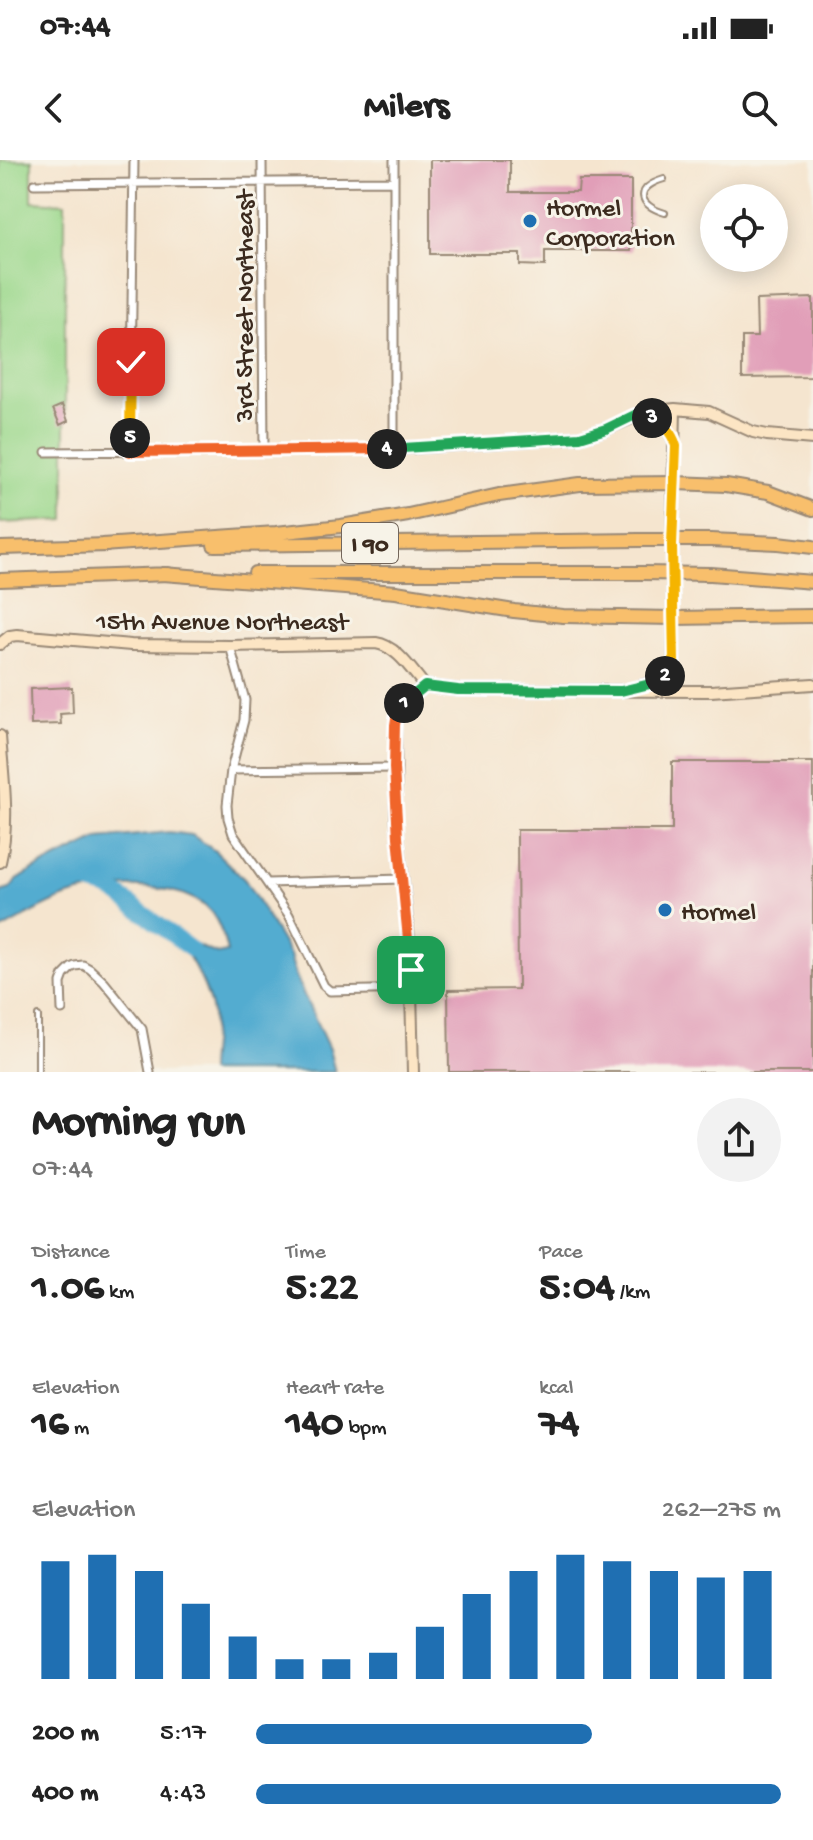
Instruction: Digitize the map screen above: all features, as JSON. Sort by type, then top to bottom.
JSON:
[{"type":"highway","points":[[102,545],[341,526],[499,495],[604,483],[745,487],[813,509]]},
{"type":"highway","name":"I 90","points":[[0,548],[639,540],[711,540],[813,547]]},
{"type":"highway","name":"I 90","points":[[0,580],[286,572],[711,574],[813,582]]},
{"type":"highway","points":[[163,574],[396,592],[563,616],[813,616]]},
{"type":"street","points":[[130,452],[134,160]]},
{"type":"street","name":"3rd Street Northeast","points":[[262,160],[264,451]]},
{"type":"street","points":[[394,160],[394,449]]},
{"type":"street","points":[[34,184],[394,181]]},
{"type":"street","points":[[46,452],[394,449],[580,437],[635,415],[675,409],[709,412],[753,432],[813,439]]},
{"type":"street","points":[[674,691],[672,535],[675,409]]},
{"type":"street","points":[[635,415],[662,424],[671,433],[676,446]]},
{"type":"street","name":"15th Avenue Northeast","points":[[2,642],[10,636],[25,635],[131,645],[383,644],[425,686]]},
{"type":"street","points":[[230,646],[245,700],[227,805],[233,834],[289,915],[324,986],[330,991],[412,989]]},
{"type":"street","points":[[621,691],[662,679],[674,663]]},
{"type":"street","points":[[413,1072],[409,934],[394,768],[397,712],[408,699],[425,686],[458,690],[674,691],[742,690],[813,684]]},
{"type":"street","points":[[0,736],[5,835],[0,862]]},
{"type":"street","points":[[231,770],[394,768]]},
{"type":"street","points":[[268,883],[402,879]]},
{"type":"street","points":[[62,1010],[61,983],[64,975],[71,968],[83,965],[104,982],[142,1029],[150,1072]]},
{"type":"lane","points":[[664,179],[645,188],[643,196],[649,206],[665,213]]},
{"type":"lane","points":[[38,1016],[38,1072]]},
{"type":"green space","points":[[0,160],[32,160],[32,201],[65,203],[65,520],[0,523]]},
{"type":"water","points":[[169,832],[192,835],[215,851],[245,880],[290,955],[296,978],[329,1049],[335,1072],[209,1072],[210,1003],[177,937],[217,954],[227,952],[211,912],[184,895],[167,890],[130,887],[94,890],[38,909],[0,931],[0,892],[10,889],[16,881],[35,869],[98,839]]},
{"type":"building","name":"Hormel Corporation","points":[[430,160],[510,160],[510,192],[578,192],[579,180],[631,180],[631,251],[545,251],[545,266],[520,265],[520,254],[430,254]]},
{"type":"building","points":[[813,298],[813,377],[742,378],[742,337],[757,337],[756,300]]},
{"type":"building","points":[[62,405],[68,421],[60,425],[53,409]]},
{"type":"building","points":[[72,687],[73,713],[60,714],[61,724],[31,725],[30,689]]},
{"type":"building","name":"Hormel","points":[[672,762],[813,762],[813,1072],[449,1072],[448,990],[518,989],[517,830],[672,830]]},
{"type":"waterway","points":[[88,883],[118,894],[192,950]]},
{"type":"place","name":"Hormel Corporation","points":[[530,221]]},
{"type":"place","name":"Hormel","points":[[665,910]]},
{"type":"route","points":[[131,362],[130,452],[394,449],[580,437],[635,415],[654,419],[674,438],[674,663],[662,679],[621,691],[458,690],[425,686],[397,712],[394,768],[396,816],[411,970]]}]
